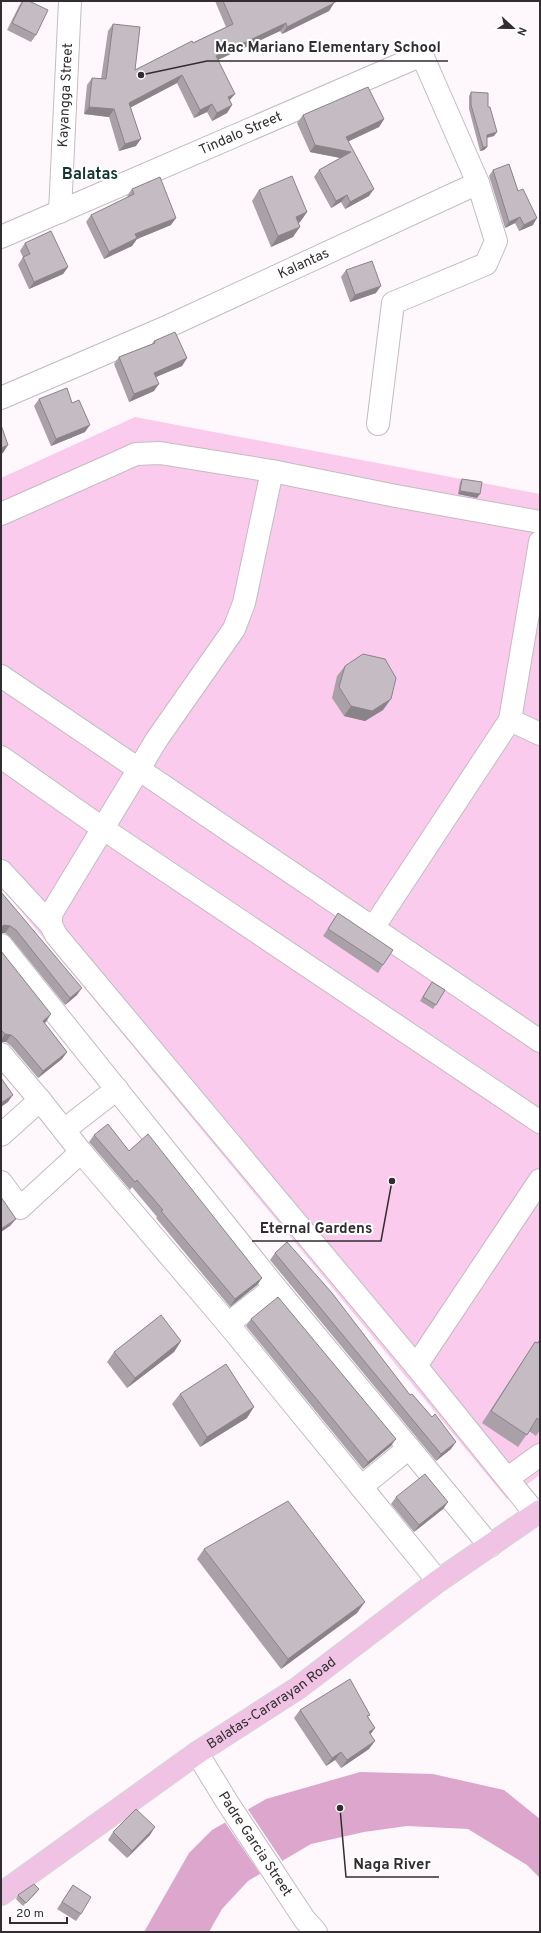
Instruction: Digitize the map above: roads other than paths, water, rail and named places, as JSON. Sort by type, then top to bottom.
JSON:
[{"type":"main road","name":"Balatas-Cararayan Road","points":[[1,1894],[197,1753],[298,1688],[438,1581],[538,1512]]},
{"type":"street","name":"Kayangga Street","points":[[60,212],[70,1]]},
{"type":"street","name":"Tindalo Street","points":[[1,237],[422,55],[478,183]]},
{"type":"street","name":"Kalantas","points":[[1,398],[171,325],[478,183]]},
{"type":"street","points":[[378,424],[393,303],[486,264],[496,241],[478,183]]},
{"type":"street","points":[[1,514],[136,454],[160,453],[272,472],[540,522]]},
{"type":"street","points":[[51,926],[51,914],[102,828],[138,770],[234,629],[244,602],[272,472]]},
{"type":"street","points":[[373,928],[510,720],[540,542]]},
{"type":"street","points":[[1,676],[540,1041]]},
{"type":"street","points":[[510,720],[540,734]]},
{"type":"street","points":[[1,757],[102,828],[540,1122]]},
{"type":"street","points":[[1,871],[51,926],[56,935],[508,1478],[538,1512]]},
{"type":"street","points":[[1,945],[275,1287],[490,1546]]},
{"type":"street","points":[[1,1054],[81,1152],[228,1324],[438,1581]]},
{"type":"street","points":[[64,1130],[117,1090]]},
{"type":"street","points":[[1,1135],[40,1100]]},
{"type":"street","points":[[1,1182],[20,1208],[81,1152]]},
{"type":"street","points":[[416,1366],[540,1180]]},
{"type":"street","points":[[228,1324],[275,1287]]},
{"type":"street","points":[[362,1487],[409,1448]]},
{"type":"street","points":[[508,1478],[540,1456]]},
{"type":"street","name":"Padre Garcia Street","points":[[197,1753],[229,1805],[311,1926]]},
{"type":"place","name":"Mac Mariano Elementary School","points":[[141,75]]},
{"type":"place","name":"Eternal Gardens","points":[[392,1181]]},
{"type":"place","name":"Naga River","points":[[340,1808]]},
{"type":"district","name":"Balatas","points":[[90,175]]}]
